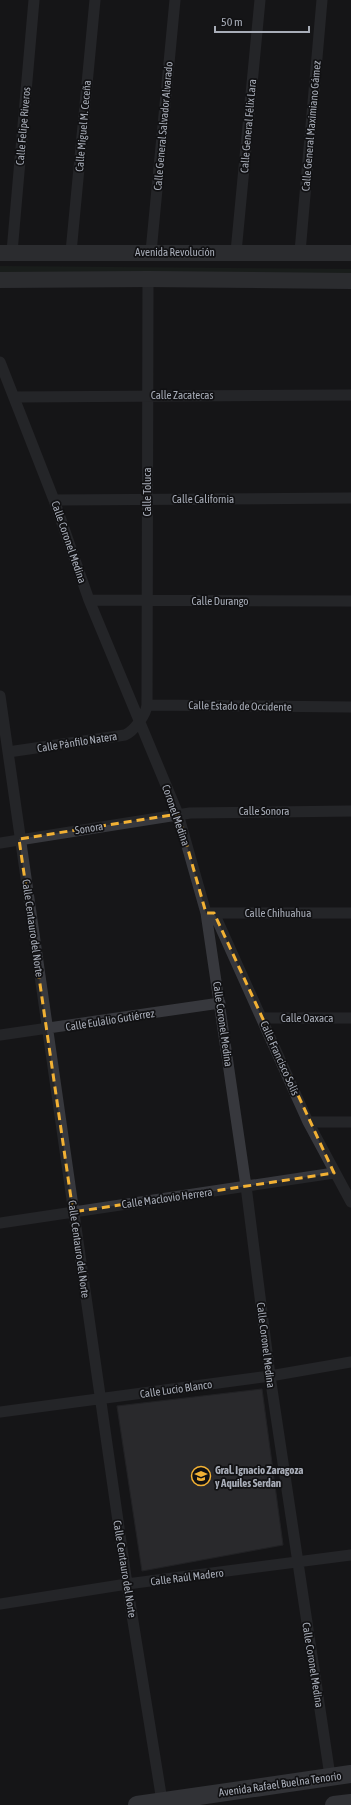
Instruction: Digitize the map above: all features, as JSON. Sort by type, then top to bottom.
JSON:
[{"type":"main road","name":"Avenida Rafael Buelna Tenorio","points":[[137,1805],[351,1774]]},
{"type":"main road","points":[[334,1805],[351,1803]]},
{"type":"street","name":"Calle Felipe Riveros","points":[[6,252],[34,0]]},
{"type":"street","name":"Calle Miguel M. Ceceña","points":[[71,252],[95,0]]},
{"type":"street","name":"Calle General Salvador Alvarado","points":[[151,252],[175,0]]},
{"type":"street","name":"Calle General Félix Lara","points":[[236,252],[260,0]]},
{"type":"street","name":"Calle General Maximiano Gámez","points":[[300,252],[322,0]]},
{"type":"street","name":"Avenida Revolución","points":[[6,252],[351,253]]},
{"type":"street","points":[[0,280],[148,279],[351,281]]},
{"type":"street","name":"Calle Toluca","points":[[147,705],[146,396],[148,279]]},
{"type":"street","name":"Calle Coronel Medina","points":[[0,362],[54,500],[89,600],[139,720]]},
{"type":"street","name":"Calle Zacatecas","points":[[14,397],[351,396]]},
{"type":"street","name":"Calle California","points":[[54,500],[351,498]]},
{"type":"street","name":"Calle Durango","points":[[89,600],[351,601]]},
{"type":"street","name":"Calle Centauro del Norte","points":[[0,696],[19,839],[48,1029],[127,1584],[162,1801]]},
{"type":"street","points":[[139,720],[147,705]]},
{"type":"street","name":"Calle Estado de Occidente","points":[[147,705],[351,707]]},
{"type":"street","name":"Calle Pánfilo Natera","points":[[8,752],[125,735],[132,730],[139,720]]},
{"type":"street","name":"Coronel Medina","points":[[139,720],[178,814],[210,913]]},
{"type":"street","name":"Calle Sonora","points":[[178,814],[351,811]]},
{"type":"street","name":"Sonora","points":[[0,843],[178,814]]},
{"type":"street","name":"Calle Coronel Medina","points":[[210,913],[220,1003],[246,1186],[270,1376],[330,1776]]},
{"type":"street","name":"Calle Chihuahua","points":[[210,913],[351,913]]},
{"type":"street","name":"Calle Francisco Solís","points":[[210,913],[262,1018],[308,1122],[334,1173],[351,1202]]},
{"type":"street","name":"Calle Eulalio Gutiérrez","points":[[0,1035],[220,1003]]},
{"type":"street","name":"Calle Oaxaca","points":[[262,1018],[351,1018]]},
{"type":"street","points":[[308,1122],[351,1122]]},
{"type":"street","name":"Calle Maclovio Herrera","points":[[0,1223],[334,1173]]},
{"type":"street","name":"Calle Lucio Blanco","points":[[0,1412],[270,1376],[351,1362]]},
{"type":"street","name":"Calle Raúl Madero","points":[[0,1604],[127,1584],[351,1555]]},
{"type":"highlighted area","points":[[178,814],[206,913],[214,913],[334,1173],[73,1212],[19,839]]},
{"type":"shaded area","points":[[0,266],[351,269],[351,278],[0,278]]},
{"type":"building","name":"Gral. Ignacio Zaragoza y Aquiles Serdan","points":[[262,1389],[283,1545],[142,1571],[117,1406]]},
{"type":"place","name":"Gral. Ignacio Zaragoza y Aquiles Serdan","points":[[201,1476]]}]
